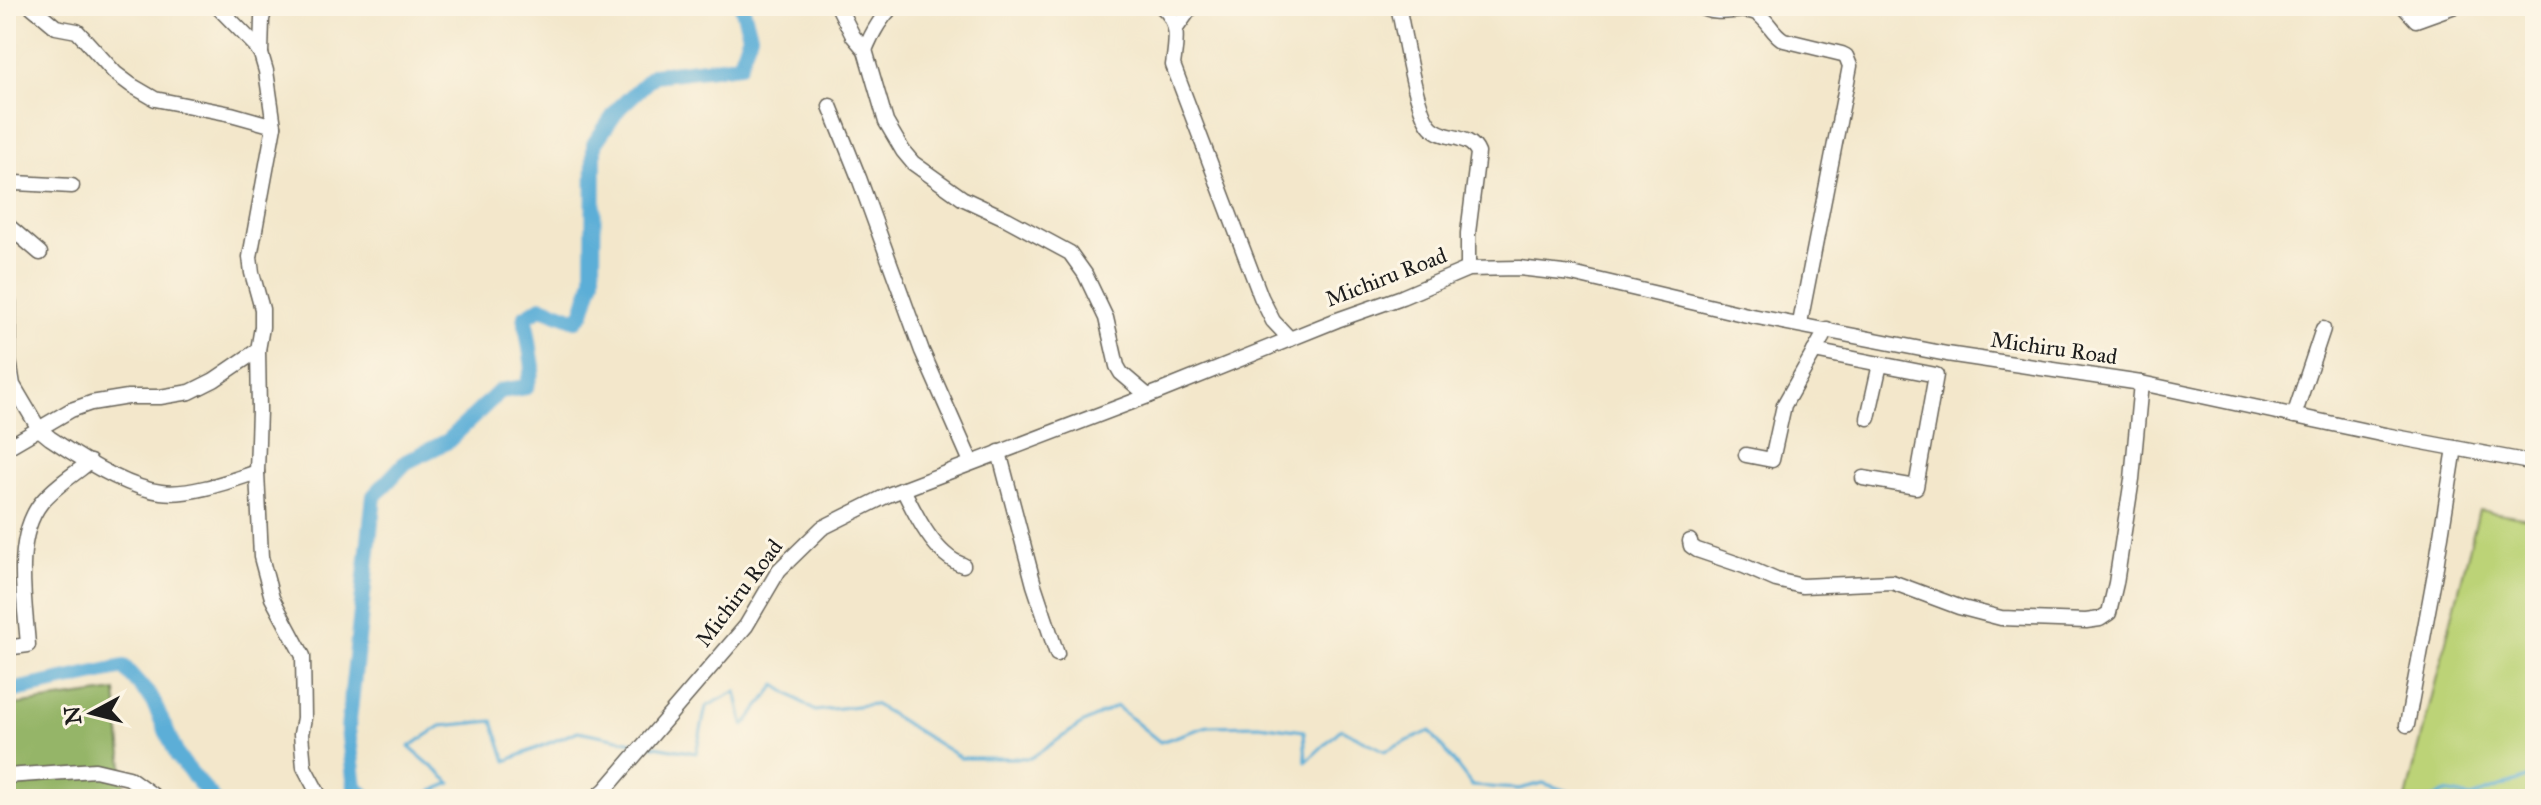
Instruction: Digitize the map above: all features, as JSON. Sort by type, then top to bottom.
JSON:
[{"type":"street","points":[[31,6],[56,27],[77,31],[115,73],[155,99],[274,126]]},
{"type":"street","points":[[217,6],[261,54],[274,126],[250,257],[262,309],[258,350],[257,472],[261,557],[272,598],[303,656],[304,718],[301,734],[304,767],[321,799]]},
{"type":"street","points":[[261,54],[262,19],[266,6]]},
{"type":"street","points":[[838,6],[853,36],[865,50],[886,122],[913,163],[962,198],[1070,253],[1085,274],[1106,318],[1117,366],[1148,396]]},
{"type":"street","points":[[865,50],[883,15],[893,6]]},
{"type":"street","points":[[1161,6],[1177,27]]},
{"type":"street","points":[[1192,6],[1177,27],[1173,65],[1261,297],[1273,321],[1290,339]]},
{"type":"street","points":[[1398,6],[1422,112],[1434,130],[1468,141],[1478,153],[1468,233],[1468,269]]},
{"type":"street","points":[[1698,6],[1717,13],[1766,13],[1777,36],[1842,54],[1850,66],[1800,323]]},
{"type":"street","points":[[2405,8],[2416,20],[2455,6]]},
{"type":"street","points":[[830,106],[922,351],[971,462]]},
{"type":"street","points":[[6,186],[16,183],[72,186]]},
{"type":"street","points":[[6,224],[40,253]]},
{"type":"street","name":"Michiru Road","points":[[594,799],[635,756],[746,626],[779,570],[822,528],[903,489],[1468,269],[1519,268],[1572,274],[1747,315],[1947,354],[2141,383],[2535,463]]},
{"type":"street","points":[[6,302],[9,302],[9,360],[13,385],[39,429],[90,462],[138,487],[163,493],[199,489],[257,472]]},
{"type":"street","points":[[1746,455],[1772,460],[1784,405],[1827,329]]},
{"type":"street","points":[[2294,416],[2323,329]]},
{"type":"street","points":[[6,448],[71,410],[91,403],[190,392],[214,380],[258,350]]},
{"type":"street","points":[[1814,351],[1936,375],[1916,487],[1863,478]]},
{"type":"street","points":[[1868,418],[1880,364]]},
{"type":"street","points":[[1690,541],[1697,550],[1776,580],[1802,586],[1892,582],[1959,607],[2001,618],[2100,619],[2109,613],[2116,583],[2132,479],[2141,383]]},
{"type":"street","points":[[2407,725],[2455,448]]},
{"type":"street","points":[[999,452],[1034,585],[1057,654]]},
{"type":"street","points":[[6,648],[28,645],[22,569],[34,514],[43,501],[90,462]]},
{"type":"street","points":[[903,489],[940,552],[963,565]]},
{"type":"street","points":[[6,776],[95,770],[129,778],[158,799]]},
{"type":"green space","points":[[2479,510],[2535,519],[2535,799],[2406,799]]},
{"type":"green space","points":[[116,691],[126,799],[6,799],[6,706]]},
{"type":"waterway","points":[[369,799],[355,787],[348,729],[374,496],[406,462],[448,441],[500,391],[526,387],[533,367],[525,317],[542,307],[576,320],[583,312],[593,279],[594,144],[619,108],[654,75],[739,65],[750,35],[742,6]]},
{"type":"waterway","points":[[6,692],[124,667],[152,699],[178,757],[213,799]]},
{"type":"waterway","points":[[649,745],[696,753],[706,707],[736,691],[744,726],[776,685],[815,711],[874,704],[961,758],[1031,758],[1080,725],[1116,706],[1160,742],[1208,726],[1259,725],[1304,731],[1306,762],[1341,729],[1385,751],[1430,731],[1472,786],[1519,789],[1543,783],[1591,799]]},
{"type":"waterway","points":[[414,799],[451,783],[409,747],[441,726],[493,721],[506,761],[578,731],[638,743]]},
{"type":"waterway","points":[[2432,799],[2445,792],[2472,797],[2535,775]]},
{"type":"waterway","points":[[2357,799],[2362,799]]}]
